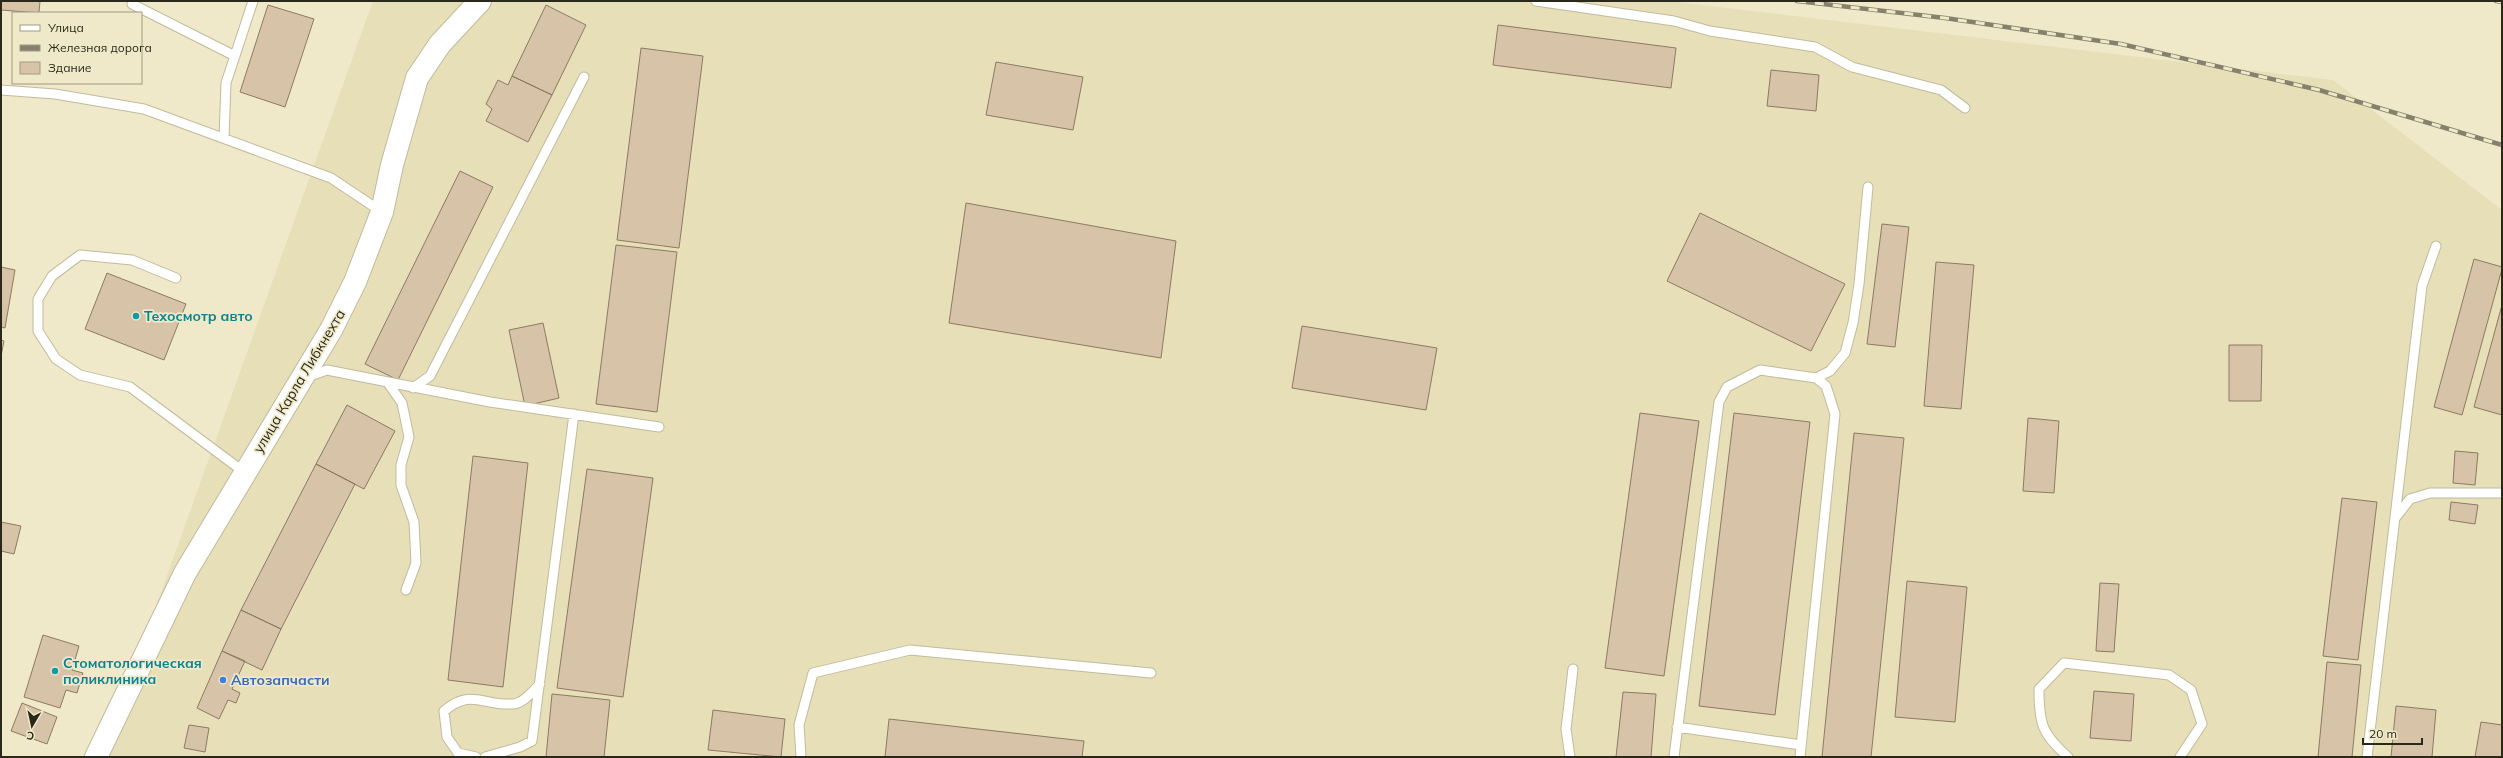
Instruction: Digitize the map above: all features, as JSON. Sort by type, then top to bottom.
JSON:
[{"type":"main road","name":"улица Карла Либкнехта","points":[[96,757],[185,573],[244,472],[331,330],[355,282],[382,212],[392,164],[417,78],[440,44],[480,1]]},
{"type":"lane","points":[[224,138],[226,84],[253,1]]},
{"type":"lane","points":[[1536,1],[1674,21],[1710,31],[1815,47],[1852,67],[1941,90],[1965,108]]},
{"type":"lane","points":[[132,4],[234,56]]},
{"type":"lane","points":[[413,388],[430,376],[584,77]]},
{"type":"lane","points":[[1,90],[55,94],[144,110],[331,178],[382,212]]},
{"type":"lane","points":[[1816,378],[1830,371],[1845,353],[1853,323],[1860,284],[1868,187]]},
{"type":"lane","points":[[2367,757],[2422,286],[2436,246]]},
{"type":"lane","points":[[176,278],[132,260],[80,255],[52,276],[38,299],[38,331],[56,359],[80,375],[130,387],[244,472]]},
{"type":"lane","points":[[302,378],[327,370],[413,388],[659,427]]},
{"type":"lane","points":[[1674,757],[1719,402],[1727,387],[1760,370],[1816,378],[1826,386],[1836,414],[1800,757]]},
{"type":"lane","points":[[388,383],[402,403],[408,437],[401,465],[401,485],[414,522],[416,563],[406,590]]},
{"type":"lane","points":[[485,757],[520,747],[532,741],[574,414]]},
{"type":"lane","points":[[2395,518],[2410,499],[2430,493],[2502,493]]},
{"type":"lane","points":[[801,757],[800,726],[813,673],[858,662],[910,650],[1151,673]]},
{"type":"lane","points":[[2068,757],[2046,735],[2039,714],[2039,689],[2064,662],[2170,675],[2192,690],[2202,724],[2180,757]]},
{"type":"lane","points":[[1570,757],[1566,729],[1573,669]]},
{"type":"lane","points":[[476,757],[458,753],[447,737],[444,711],[455,702],[472,698],[514,704],[528,697],[540,684]]},
{"type":"lane","points":[[1678,728],[1801,745]]},
{"type":"shaded area","points":[[373,1],[1668,1],[2333,80],[2502,210],[2502,757],[102,757]]},
{"type":"building","points":[[1,1],[40,1],[39,12],[1,10]]},
{"type":"building","points":[[268,5],[314,19],[285,107],[240,92]]},
{"type":"building","points":[[546,5],[586,25],[552,95],[512,76]]},
{"type":"building","points":[[1498,25],[1676,48],[1671,88],[1493,65]]},
{"type":"building","points":[[641,48],[703,56],[679,248],[617,240]]},
{"type":"building","points":[[996,62],[1083,77],[1073,130],[986,115]]},
{"type":"building","points":[[1771,70],[1819,75],[1816,111],[1767,106]]},
{"type":"building","points":[[512,76],[552,95],[528,142],[486,121],[492,109],[486,104],[498,80],[508,85]]},
{"type":"building","points":[[460,171],[493,187],[398,380],[365,364]]},
{"type":"building","points":[[966,203],[1176,241],[1161,358],[949,323]]},
{"type":"building","points":[[1700,213],[1845,284],[1811,351],[1667,281]]},
{"type":"building","points":[[1882,224],[1909,227],[1895,347],[1867,344]]},
{"type":"building","points":[[616,245],[677,252],[657,412],[596,404]]},
{"type":"building","points":[[2474,259],[2502,267],[2502,269],[2462,415],[2434,407]]},
{"type":"building","points":[[1936,262],[1974,265],[1961,409],[1924,406]]},
{"type":"building","points":[[1,267],[15,270],[5,328],[1,327]]},
{"type":"building","name":"Техосмотр авто","points":[[107,273],[186,304],[164,360],[85,329]]},
{"type":"building","points":[[2502,305],[2502,415],[2474,407]]},
{"type":"building","points":[[543,323],[559,398],[525,406],[509,330]]},
{"type":"building","points":[[1302,326],[1437,348],[1426,410],[1292,388]]},
{"type":"building","points":[[1,340],[4,341],[1,356]]},
{"type":"building","points":[[2229,345],[2262,345],[2261,401],[2229,401]]},
{"type":"building","points":[[347,405],[395,431],[364,489],[316,464]]},
{"type":"building","points":[[1640,413],[1699,421],[1664,676],[1605,668]]},
{"type":"building","points":[[1734,413],[1810,422],[1775,715],[1699,706]]},
{"type":"building","points":[[2028,418],[2059,421],[2054,493],[2023,491]]},
{"type":"building","points":[[1854,433],[1904,438],[1871,757],[1822,757]]},
{"type":"building","points":[[2455,451],[2478,453],[2475,485],[2453,483]]},
{"type":"building","points":[[473,456],[528,463],[503,687],[448,680]]},
{"type":"building","points":[[316,464],[355,484],[281,629],[241,610]]},
{"type":"building","points":[[587,469],[653,478],[623,697],[557,688]]},
{"type":"building","points":[[2342,498],[2377,502],[2358,660],[2323,656]]},
{"type":"building","points":[[2451,502],[2478,505],[2475,524],[2449,520]]},
{"type":"building","points":[[1,522],[21,526],[14,554],[1,551]]},
{"type":"building","points":[[1907,581],[1967,587],[1955,722],[1895,717]]},
{"type":"building","points":[[2100,583],[2119,584],[2114,652],[2096,651]]},
{"type":"building","points":[[241,610],[281,629],[262,670],[222,651]]},
{"type":"building","name":"Стоматологическая поликлиника","points":[[43,635],[79,646],[72,670],[83,673],[77,693],[66,690],[60,708],[24,697]]},
{"type":"building","points":[[222,651],[245,661],[232,689],[240,693],[236,703],[228,700],[219,719],[197,708]]},
{"type":"building","points":[[2327,662],[2361,665],[2352,757],[2318,757]]},
{"type":"building","points":[[2094,691],[2134,694],[2131,741],[2090,738]]},
{"type":"building","points":[[1623,692],[1656,694],[1651,757],[1616,757]]},
{"type":"building","points":[[552,694],[610,700],[604,757],[546,757]]},
{"type":"building","points":[[22,703],[57,717],[47,744],[11,731]]},
{"type":"building","points":[[2396,706],[2436,710],[2432,757],[2391,757]]},
{"type":"building","points":[[713,710],[785,719],[781,757],[708,750]]},
{"type":"building","points":[[889,719],[1084,741],[1082,757],[885,757]]},
{"type":"building","points":[[2481,722],[2502,725],[2502,757],[2475,757]]},
{"type":"building","points":[[189,725],[209,728],[205,752],[184,748]]},
{"type":"railway","points":[[1797,1],[1945,18],[2121,44],[2319,90],[2502,145]]},
{"type":"railway","points":[[2496,1],[2502,2]]},
{"type":"place","name":"Техосмотр авто","points":[[136,316]]},
{"type":"place","name":"Стоматологическая поликлиника","points":[[55,671]]},
{"type":"place","name":"Автозапчасти","points":[[223,680]]}]
